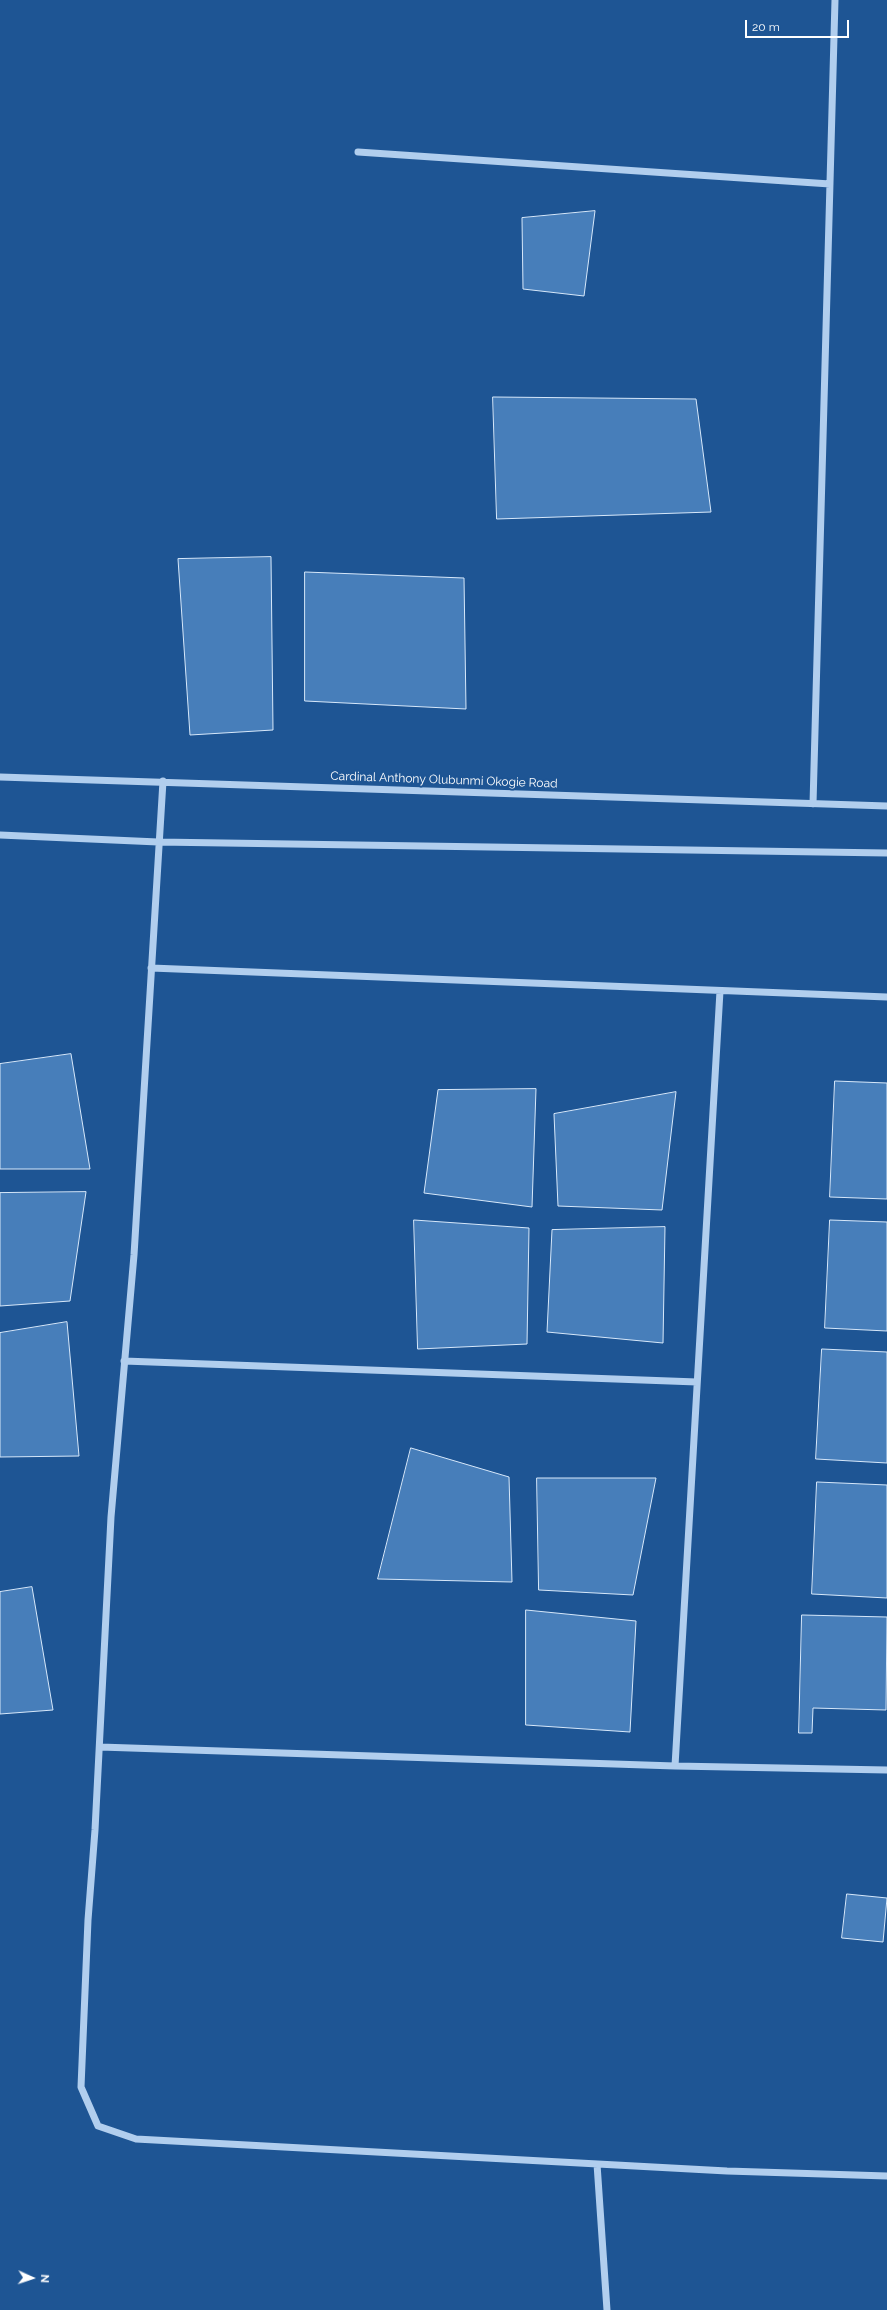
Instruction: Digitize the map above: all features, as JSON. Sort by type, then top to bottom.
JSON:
[{"type":"street","points":[[813,804],[835,0]]},
{"type":"street","points":[[358,152],[830,184]]},
{"type":"street","name":"Cardinal Anthony Olubunmi Okogie Road","points":[[0,777],[163,781],[887,806]]},
{"type":"street","points":[[163,781],[158,842],[134,1255],[111,1517],[100,1747],[88,1920],[81,2087],[98,2126],[136,2139],[597,2164],[887,2176]]},
{"type":"street","points":[[0,835],[158,842],[887,853]]},
{"type":"street","points":[[151,968],[887,998]]},
{"type":"street","points":[[675,1766],[720,991]]},
{"type":"street","points":[[124,1361],[697,1382]]},
{"type":"street","points":[[100,1747],[675,1766],[887,1770]]},
{"type":"street","points":[[597,2164],[608,2310]]},
{"type":"building","points":[[595,211],[584,296],[523,289],[522,218]]},
{"type":"building","points":[[493,397],[696,399],[711,512],[497,519]]},
{"type":"building","points":[[271,557],[273,730],[190,735],[178,559]]},
{"type":"building","points":[[305,572],[464,578],[466,709],[305,701]]},
{"type":"building","points":[[71,1054],[90,1169],[0,1169],[0,1064]]},
{"type":"building","points":[[835,1081],[887,1083],[887,1199],[830,1197]]},
{"type":"building","points":[[536,1089],[532,1207],[424,1193],[438,1090]]},
{"type":"building","points":[[676,1092],[662,1210],[558,1206],[554,1114]]},
{"type":"building","points":[[86,1192],[70,1301],[0,1306],[0,1193]]},
{"type":"building","points":[[414,1220],[529,1228],[527,1344],[418,1349]]},
{"type":"building","points":[[830,1220],[887,1222],[887,1331],[825,1328]]},
{"type":"building","points":[[665,1227],[663,1343],[547,1332],[552,1230]]},
{"type":"building","points":[[67,1322],[79,1456],[0,1457],[0,1333]]},
{"type":"building","points":[[822,1349],[887,1352],[887,1463],[816,1459]]},
{"type":"building","points":[[411,1448],[509,1477],[512,1582],[378,1579]]},
{"type":"building","points":[[537,1478],[656,1478],[633,1595],[539,1590]]},
{"type":"building","points":[[817,1482],[887,1485],[887,1598],[812,1594]]},
{"type":"building","points":[[32,1587],[53,1710],[0,1714],[0,1592]]},
{"type":"building","points":[[526,1610],[636,1621],[630,1732],[526,1725]]},
{"type":"building","points":[[802,1615],[887,1617],[886,1710],[813,1708],[812,1733],[799,1733]]},
{"type":"building","points":[[847,1894],[887,1898],[883,1942],[842,1938]]}]
